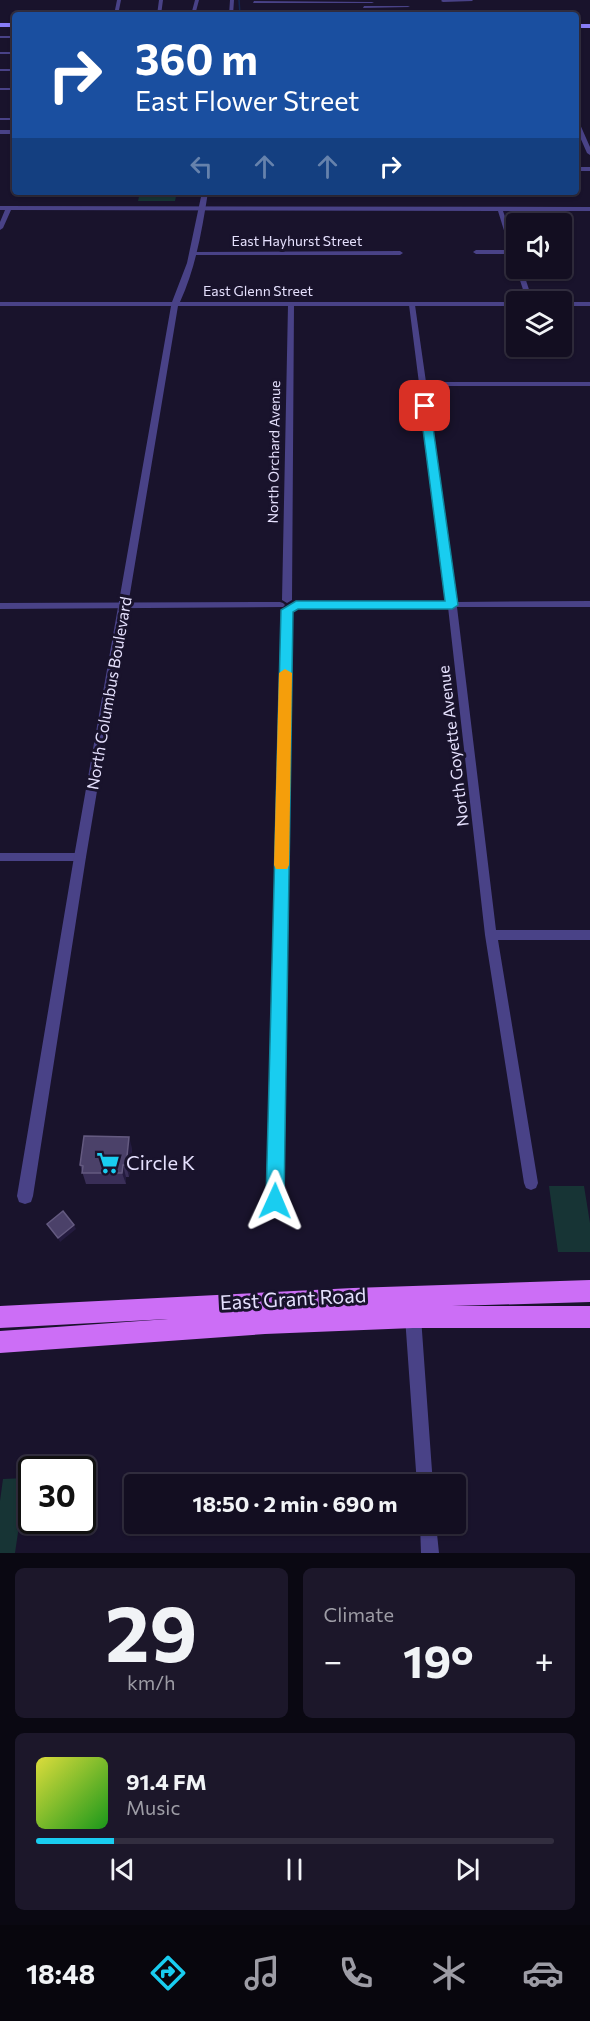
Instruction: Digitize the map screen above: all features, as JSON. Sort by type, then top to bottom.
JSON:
[{"type":"main road","name":"East Grant Road","points":[[1,1329],[353,1299],[590,1292]]},
{"type":"main road","name":"East Grant Road","points":[[1,1329],[20,1342],[265,1323],[413,1317],[590,1317]]},
{"type":"street","points":[[407,0],[410,12]]},
{"type":"street","points":[[443,0],[471,1]]},
{"type":"street","points":[[254,3],[325,1],[408,6]]},
{"type":"street","points":[[579,135],[590,135]]},
{"type":"street","points":[[579,135],[590,153]]},
{"type":"street","name":"North Columbus Boulevard","points":[[25,1196],[80,857],[175,304],[186,282],[195,254],[204,195]]},
{"type":"street","points":[[0,208],[590,208]]},
{"type":"street","points":[[0,228],[9,208]]},
{"type":"street","points":[[501,209],[506,225]]},
{"type":"street","points":[[476,252],[506,254]]},
{"type":"street","name":"East Hayhurst Street","points":[[195,254],[400,253]]},
{"type":"street","name":"East Glenn Street","points":[[0,304],[506,304]]},
{"type":"street","points":[[572,304],[590,304]]},
{"type":"street","name":"North Orchard Avenue","points":[[275,1201],[291,305]]},
{"type":"street","name":"North Goyette Avenue","points":[[412,305],[452,605],[491,935],[531,1183]]},
{"type":"street","points":[[422,384],[590,384]]},
{"type":"street","points":[[0,606],[590,604]]},
{"type":"street","points":[[0,857],[80,857]]},
{"type":"street","points":[[491,935],[590,935]]},
{"type":"street","points":[[413,1317],[424,1474]]},
{"type":"street","points":[[429,1534],[430,1553]]},
{"type":"green space","points":[[139,195],[176,195],[175,201],[138,201]]},
{"type":"green space","points":[[549,1186],[584,1186],[590,1223],[590,1252],[558,1252]]},
{"type":"green space","points":[[18,1478],[18,1533],[15,1553],[0,1553],[0,1501],[3,1479]]},
{"type":"building","name":"Circle K","points":[[84,1136],[129,1137],[126,1165],[123,1165],[122,1173],[82,1173],[83,1166],[80,1165]]},
{"type":"building","points":[[63,1211],[74,1225],[58,1238],[47,1224]]},
{"type":"waterway","points":[[239,0],[240,12]]},
{"type":"slow traffic","points":[[282,865],[285,673]]},
{"type":"place","name":"Circle K","points":[[108,1163]]},
{"type":"route","points":[[275,1201],[287,610],[296,605],[452,605],[425,406]]}]
